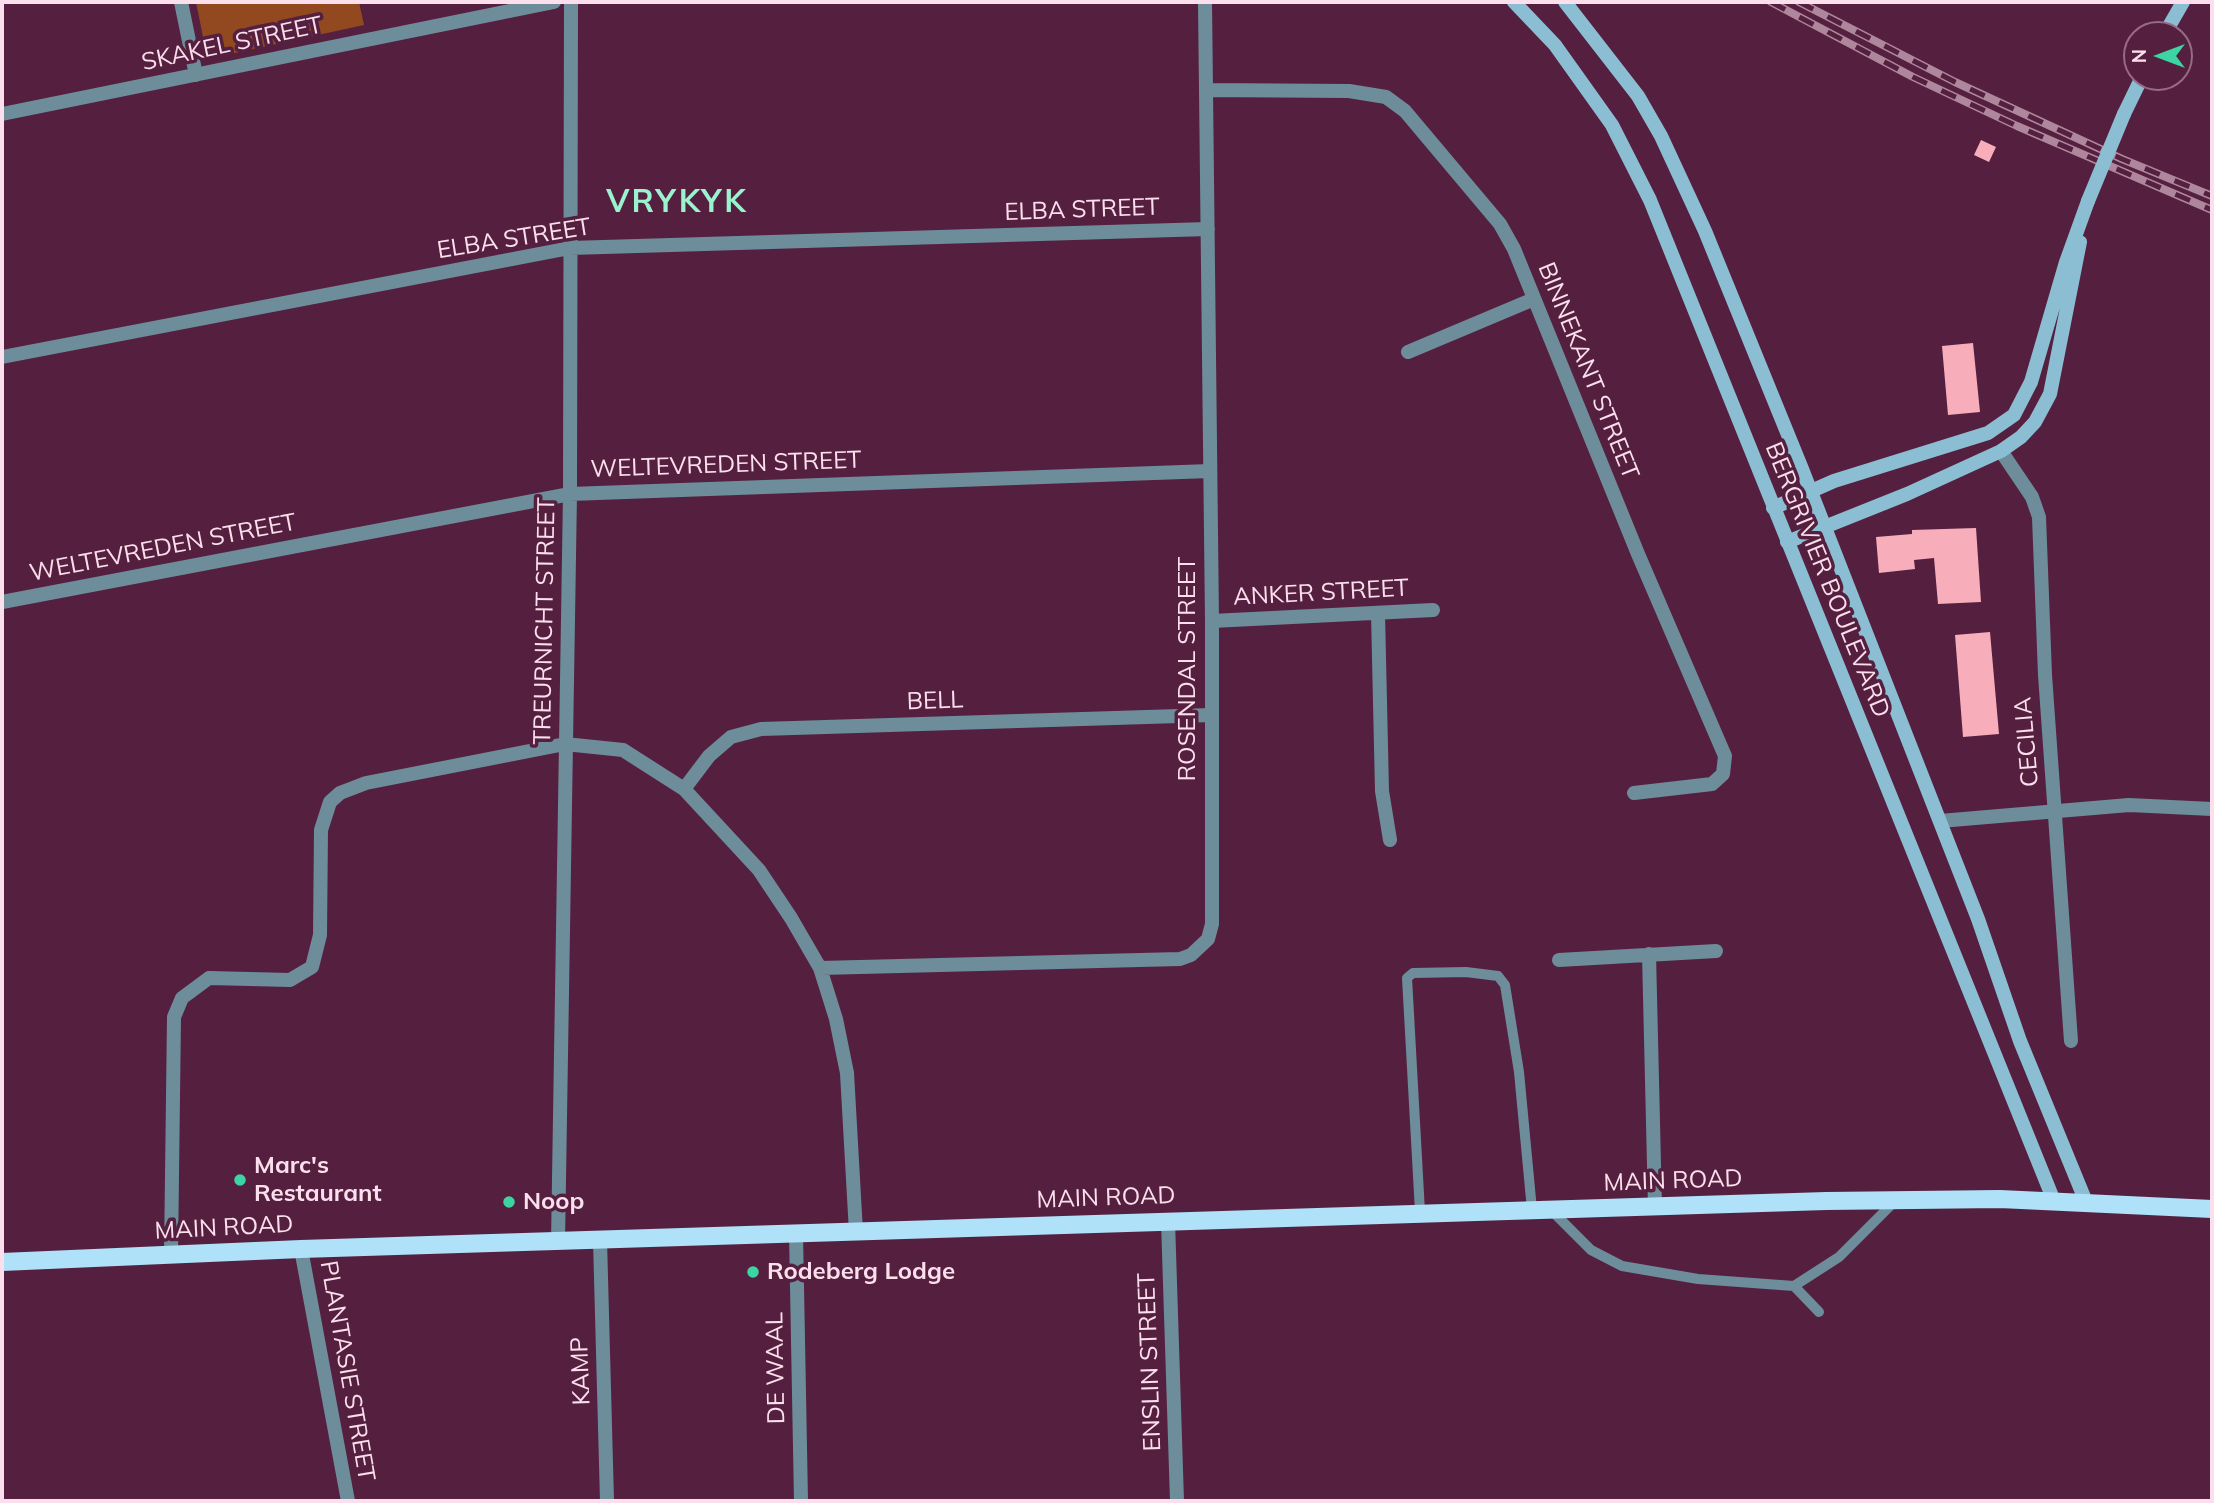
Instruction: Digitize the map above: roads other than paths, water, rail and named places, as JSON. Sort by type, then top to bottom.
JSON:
[{"type":"main road","name":"MAIN ROAD","points":[[2,1262],[301,1249],[1420,1212],[1896,1200],[2054,1201],[2212,1209]]},
{"type":"street","points":[[181,2],[196,75]]},
{"type":"street","name":"SKAKEL STREET","points":[[2,114],[554,2]]},
{"type":"street","name":"TREURNICHT STREET","points":[[558,1241],[570,494],[571,2]]},
{"type":"street","name":"ROSENDAL STREET","points":[[820,968],[1180,959],[1191,955],[1208,939],[1212,924],[1212,621],[1205,2]]},
{"type":"street","name":"BERGRIVIER BOULEVARD","points":[[1514,2],[1577,75],[1612,125],[1633,164],[2054,1201]]},
{"type":"street","name":"BERGRIVIER BOULEVARD","points":[[1565,2],[1625,78],[1661,136],[1705,231],[1811,492],[1978,919],[2020,1041],[2086,1202]]},
{"type":"street","points":[[2172,21],[2183,2]]},
{"type":"street","name":"BINNEKANT STREET","points":[[1207,90],[1369,92],[1395,102],[1487,204],[1514,250],[1638,554],[1725,757],[1723,774],[1712,784],[1634,793]]},
{"type":"street","points":[[1787,542],[2001,451],[2021,437],[2035,422],[2050,394],[2088,201],[2135,91]]},
{"type":"street","points":[[1773,508],[1870,469],[1988,433],[2014,415],[2031,382],[2066,262],[2083,220]]},
{"type":"street","name":"ELBA STREET","points":[[2,357],[570,248],[1208,229]]},
{"type":"street","points":[[1408,352],[1534,299]]},
{"type":"street","name":"CECILIA","points":[[2001,451],[2039,512],[2045,675],[2071,1041]]},
{"type":"street","name":"WELTEVREDEN STREET","points":[[2,602],[570,494],[1210,471]]},
{"type":"street","name":"ANKER STREET","points":[[1212,621],[1433,610]]},
{"type":"street","points":[[1378,613],[1382,791],[1390,840]]},
{"type":"street","name":"BELL","points":[[684,789],[709,757],[731,737],[753,730],[1211,715]]},
{"type":"street","points":[[171,1255],[174,1017],[182,998],[209,978],[290,980],[312,967],[320,935],[321,830],[330,802],[340,793],[366,783],[565,744],[623,750],[684,789],[759,870],[820,968],[836,1019],[847,1073],[856,1232]]},
{"type":"street","points":[[1940,821],[2056,809],[2129,805],[2212,809]]},
{"type":"street","points":[[1559,960],[1716,951]]},
{"type":"street","points":[[1649,954],[1655,1207]]},
{"type":"street","name":"ENSLIN STREET","points":[[1168,1221],[1177,1501]]},
{"type":"street","name":"DE WAAL","points":[[796,1233],[801,1501]]},
{"type":"street","name":"KAMP","points":[[600,1240],[607,1501]]},
{"type":"street","name":"PLANTASIE STREET","points":[[301,1249],[348,1501]]},
{"type":"lane","points":[[1420,1212],[1408,978],[1413,974],[1466,972],[1498,976],[1505,985],[1519,1072],[1532,1210]]},
{"type":"lane","points":[[1551,1210],[1591,1251],[1622,1266],[1698,1279],[1794,1286],[1839,1257],[1896,1200]]},
{"type":"lane","points":[[1794,1286],[1819,1312]]},
{"type":"railway","points":[[1771,2],[1913,77],[2017,126],[2212,210]]},
{"type":"railway","points":[[1799,2],[1955,82],[2122,159],[2212,196]]},
{"type":"place","name":"Marc's Restaurant","points":[[240,1180]]},
{"type":"place","name":"Noop","points":[[509,1202]]},
{"type":"place","name":"Rodeberg Lodge","points":[[753,1272]]},
{"type":"district","name":"VRYKYK","points":[[677,202]]}]
